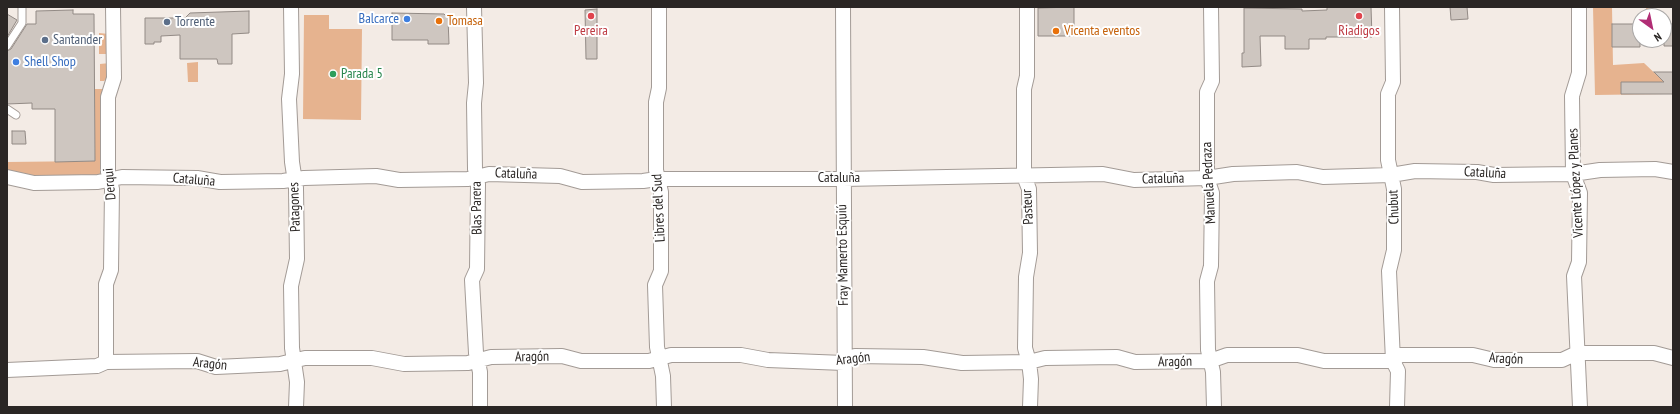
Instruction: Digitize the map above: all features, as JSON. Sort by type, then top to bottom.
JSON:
[{"type":"street","name":"Derqui","points":[[106,362],[106,284],[111,270],[112,190],[108,172],[108,97],[114,78],[112,7]]},
{"type":"street","name":"Patagones","points":[[291,7],[292,74],[289,99],[297,259],[291,286],[292,348],[295,360],[297,382],[296,407]]},
{"type":"street","name":"Blas Parera","points":[[474,7],[476,83],[474,103],[475,169],[478,184],[477,269],[472,280],[476,353],[480,372],[480,407]]},
{"type":"street","name":"Libres del Sud","points":[[659,7],[659,88],[656,102],[657,179],[661,192],[661,271],[655,285],[657,348],[664,376],[664,407]]},
{"type":"street","name":"Fray Mamerto Esquiú","points":[[843,7],[845,407]]},
{"type":"street","name":"Pasteur","points":[[1026,7],[1027,76],[1024,89],[1024,176],[1029,189],[1030,253],[1026,277],[1025,348],[1029,362],[1031,379],[1030,407]]},
{"type":"street","name":"Manuela Pedraza","points":[[1211,7],[1212,81],[1207,92],[1207,178],[1212,193],[1211,266],[1207,281],[1208,350],[1213,372],[1214,407]]},
{"type":"street","name":"Chubut","points":[[1392,7],[1393,82],[1388,94],[1388,160],[1394,189],[1394,250],[1389,271],[1393,360],[1398,371],[1397,407]]},
{"type":"street","name":"Vicente López y Planes","points":[[1579,7],[1579,73],[1572,96],[1574,174],[1580,193],[1580,262],[1574,276],[1577,353],[1580,377],[1580,407]]},
{"type":"street","name":"Cataluña","points":[[7,177],[34,183],[98,182],[122,177],[197,178],[220,182],[283,181],[294,179],[376,176],[399,180],[468,179],[489,174],[560,176],[582,182],[643,181],[657,179],[1103,174],[1134,180],[1207,178],[1233,174],[1297,172],[1324,177],[1391,175],[1415,171],[1477,172],[1494,175],[1574,174],[1600,170],[1647,169],[1673,172]]},
{"type":"street","name":"Aragón","points":[[7,370],[97,366],[106,362],[197,361],[216,368],[280,364],[306,358],[372,358],[404,364],[468,363],[491,357],[562,356],[581,361],[648,361],[671,355],[741,355],[768,360],[844,362],[855,356],[923,358],[962,363],[1029,362],[1046,358],[1117,357],[1135,362],[1210,361],[1227,355],[1298,355],[1324,361],[1393,360],[1400,355],[1473,355],[1494,360],[1562,360],[1577,353],[1654,353],[1673,358]]},
{"type":"lane","points":[[7,46],[22,23],[22,7]]},
{"type":"lane","points":[[7,109],[16,115]]},
{"type":"shaded area","points":[[1593,7],[1612,7],[1613,65],[1644,63],[1665,83],[1665,94],[1595,95]]},
{"type":"shaded area","name":"Parada 5","points":[[304,15],[329,15],[329,29],[362,29],[361,120],[303,119]]},
{"type":"shaded area","points":[[99,33],[109,34],[110,54],[99,54]]},
{"type":"shaded area","points":[[198,62],[198,82],[188,82],[187,63]]},
{"type":"shaded area","points":[[110,63],[109,76],[104,81],[100,81],[100,64]]},
{"type":"shaded area","points":[[95,89],[104,89],[104,175],[35,180],[7,174],[7,162],[93,161],[95,159]]},
{"type":"building","points":[[1074,7],[1074,36],[1038,36],[1038,8]]},
{"type":"building","points":[[1327,7],[1371,7],[1372,37],[1326,37],[1326,39],[1309,39],[1309,49],[1285,49],[1285,36],[1260,36],[1261,66],[1242,67],[1242,53],[1244,53],[1244,8],[1302,9],[1302,11],[1327,10]]},
{"type":"building","points":[[1450,7],[1467,7],[1468,19],[1451,20]]},
{"type":"building","points":[[597,9],[597,59],[586,59],[585,10]]},
{"type":"building","points":[[73,10],[73,14],[94,14],[95,161],[55,162],[55,109],[32,109],[32,103],[7,104],[7,51],[11,49],[27,24],[36,24],[36,11]]},
{"type":"building","points":[[249,11],[249,33],[232,34],[232,64],[218,64],[217,59],[180,59],[180,35],[161,36],[161,42],[145,44],[145,18],[185,18],[190,13]]},
{"type":"building","points":[[392,13],[444,14],[448,18],[449,44],[428,44],[428,40],[392,40]]},
{"type":"building","points":[[7,14],[17,20],[7,37]]},
{"type":"building","points":[[1612,24],[1632,24],[1632,47],[1612,47]]},
{"type":"building","points":[[1672,24],[1673,24],[1672,46]]},
{"type":"building","points":[[1654,72],[1673,72],[1673,94],[1621,94],[1621,82],[1664,82]]},
{"type":"building","points":[[12,131],[25,131],[26,144],[12,144]]},
{"type":"place","name":"Pereira","points":[[591,16]]},
{"type":"place","name":"Riadigos","points":[[1359,16]]},
{"type":"place","name":"Balcarce","points":[[407,19]]},
{"type":"place","name":"Tomasa","points":[[439,21]]},
{"type":"place","name":"Torrente","points":[[167,22]]},
{"type":"place","name":"Vicenta eventos","points":[[1056,31]]},
{"type":"place","name":"Santander","points":[[45,40]]},
{"type":"place","name":"Shell Shop","points":[[16,62]]},
{"type":"place","name":"Parada 5","points":[[333,74]]}]
